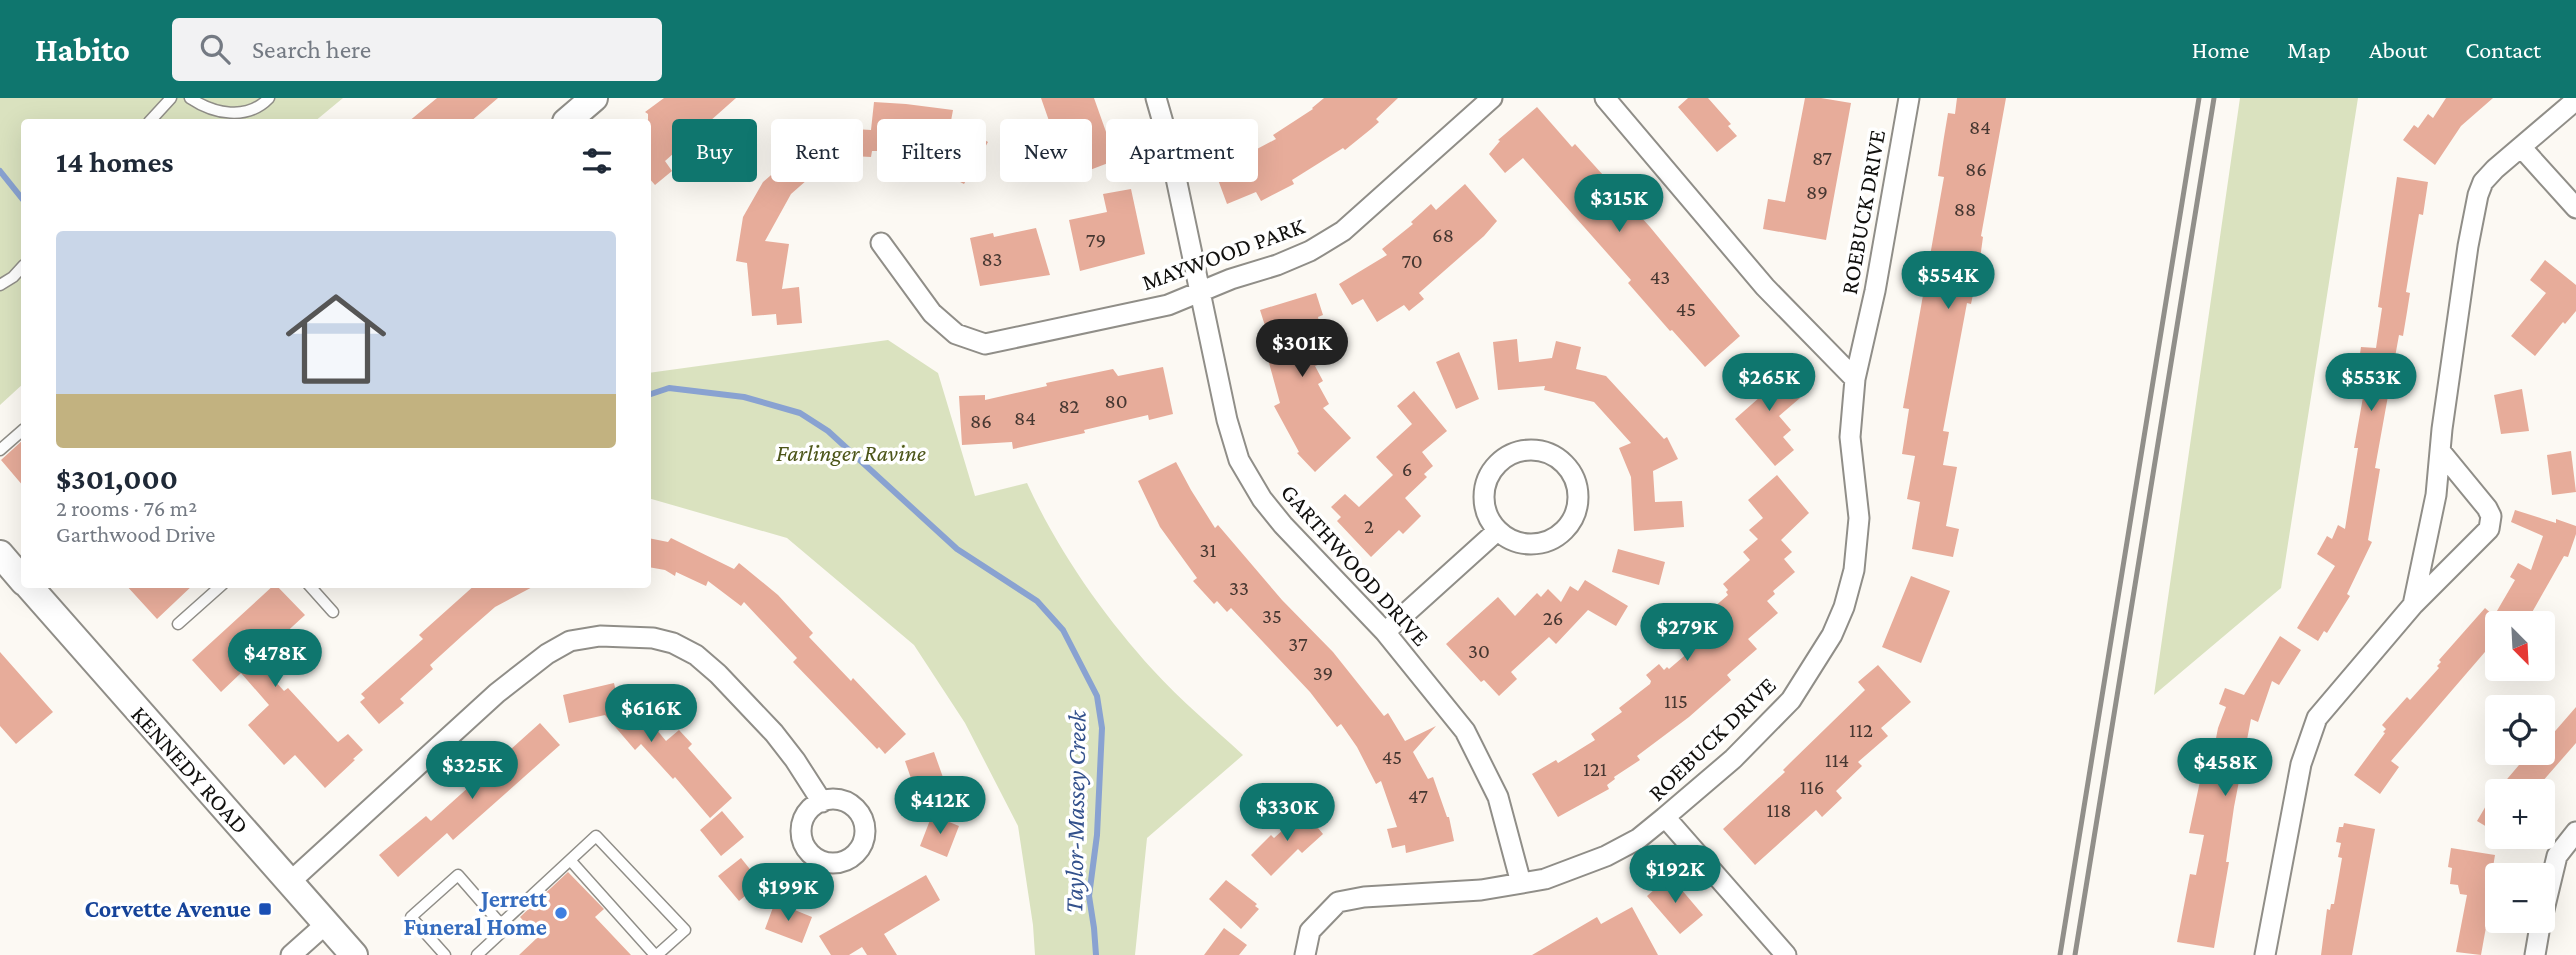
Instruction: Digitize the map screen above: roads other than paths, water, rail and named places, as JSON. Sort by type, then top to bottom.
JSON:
[{"type":"main road","points":[[570,119],[594,98]]},
{"type":"main road","name":"KENNEDY ROAD","points":[[0,554],[21,574]]},
{"type":"main road","name":"KENNEDY ROAD","points":[[35,588],[193,776],[291,881],[354,955]]},
{"type":"street","name":"GARTHWOOD DRIVE","points":[[1156,98],[1168,140],[1227,420],[1239,460],[1262,499],[1283,525],[1385,632],[1465,731],[1498,797],[1521,883]]},
{"type":"street","name":"MAYWOOD PARK","points":[[881,243],[932,313],[956,334],[985,344],[1168,305],[1310,251],[1343,230],[1492,98]]},
{"type":"street","points":[[1605,98],[1765,287],[1855,379]]},
{"type":"street","name":"ROEBUCK DRIVE","points":[[1305,955],[1311,931],[1338,902],[1481,890],[1545,879],[1606,856],[1638,839],[1665,817],[1732,759],[1791,700],[1832,635],[1844,607],[1854,570],[1859,518],[1850,437],[1855,379],[1875,291],[1909,98]]},
{"type":"street","points":[[2413,605],[2436,495],[2442,429],[2468,246],[2478,195],[2483,183],[2495,169],[2576,100]]},
{"type":"street","points":[[2521,148],[2576,208]]},
{"type":"street","points":[[1534,449],[1556,456],[1567,465],[1576,479],[1579,495],[1577,511],[1569,525],[1557,536],[1543,543],[1527,544],[1511,540],[1497,531],[1488,518],[1484,504],[1484,488],[1489,474],[1499,462],[1511,453],[1534,449]]},
{"type":"street","points":[[2265,955],[2301,764],[2317,718],[2413,605],[2489,529],[2491,516],[2487,508],[2441,452]]},
{"type":"street","points":[[1385,632],[1497,531]]},
{"type":"street","points":[[291,881],[497,693],[547,654],[570,641],[600,636],[653,638],[673,643],[696,655],[718,674],[774,733],[822,802]]},
{"type":"street","points":[[1665,817],[1786,955]]},
{"type":"street","points":[[2555,864],[2557,856],[2576,832]]},
{"type":"street","points":[[291,955],[327,923]]},
{"type":"street","points":[[2535,955],[2539,933]]},
{"type":"lane","points":[[152,119],[171,98]]},
{"type":"lane","points":[[190,98],[201,105],[233,113],[254,109],[269,98]]},
{"type":"lane","points":[[0,285],[21,268]]},
{"type":"lane","points":[[0,450],[21,432]]},
{"type":"lane","points":[[178,624],[218,588]]},
{"type":"lane","points":[[312,588],[333,612]]},
{"type":"lane","points":[[501,924],[570,860],[596,836],[685,930],[656,955],[570,860]]},
{"type":"lane","points":[[445,955],[411,917],[458,875],[505,929],[477,955]]},
{"type":"waterway","name":"Taylor-Massey Creek","points":[[0,171],[21,197]]},
{"type":"waterway","name":"Taylor-Massey Creek","points":[[651,394],[669,388],[744,397],[800,413],[828,431],[957,549],[1037,601],[1063,630],[1097,696],[1102,728],[1097,835],[1089,896],[1096,955]]},
{"type":"railway","points":[[2060,955],[2199,98]]},
{"type":"railway","points":[[2075,955],[2214,98]]},
{"type":"place","name":"Corvette Avenue","points":[[265,909]]},
{"type":"place","name":"Jerrett Funeral Home","points":[[561,913]]},
{"type":"park label","name":"Farlinger Ravine","points":[[851,453]]}]
